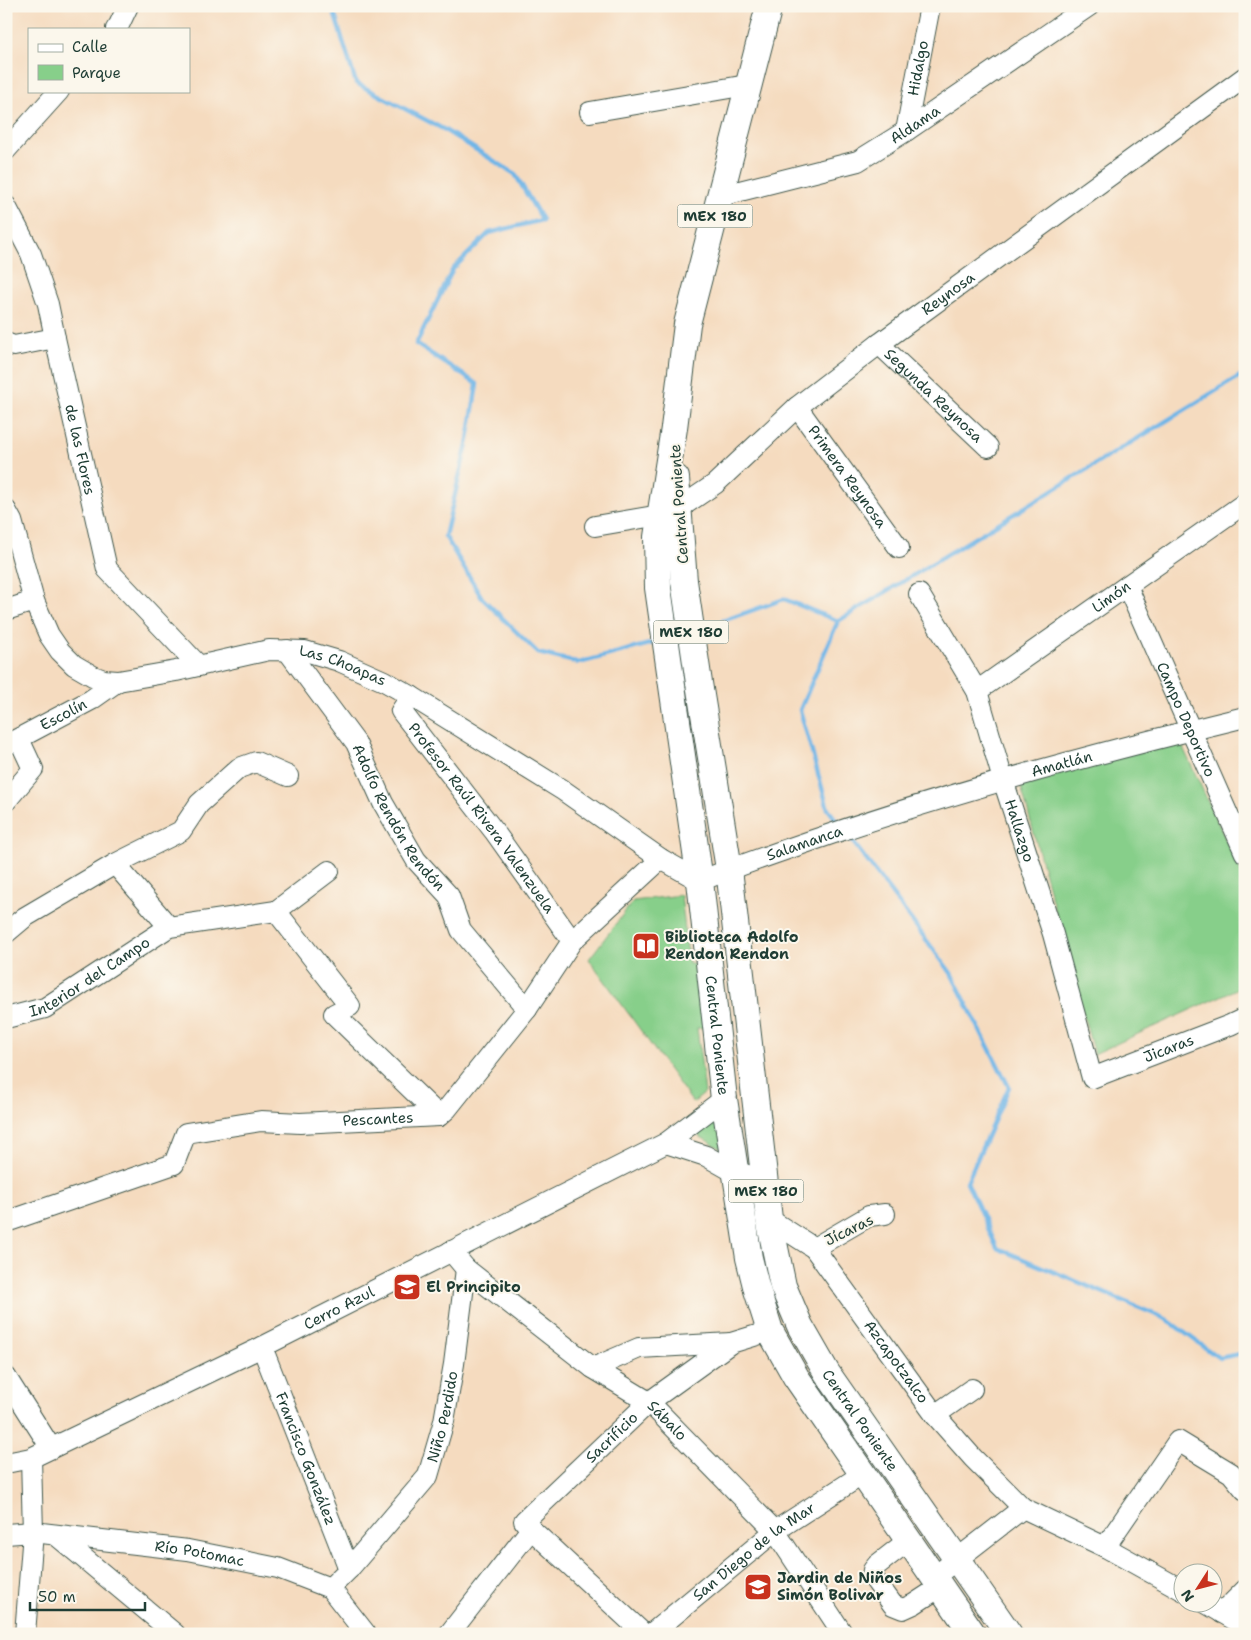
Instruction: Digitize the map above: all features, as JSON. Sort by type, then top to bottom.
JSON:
[{"type":"main road","name":"MEX 180","points":[[720,196],[747,85],[769,6]]},
{"type":"main road","name":"Central Poniente","points":[[720,196],[687,324],[666,484],[669,512],[684,581],[698,684],[729,869],[769,1219],[782,1286],[800,1326],[827,1373],[1009,1634]]},
{"type":"main road","name":"Central Poniente","points":[[669,512],[657,537],[658,588],[700,881],[724,1099],[749,1258],[756,1290],[770,1331],[796,1377],[973,1634]]},
{"type":"street","points":[[117,28],[128,6]]},
{"type":"street","name":"Hidalgo","points":[[906,131],[930,6]]},
{"type":"street","name":"Aldama","points":[[720,196],[858,161],[906,131],[1089,6]]},
{"type":"street","name":"Reynosa","points":[[669,512],[715,484],[797,407],[879,344],[1245,77]]},
{"type":"street","points":[[590,112],[747,85]]},
{"type":"street","points":[[8,144],[58,92]]},
{"type":"street","name":"de las Flores","points":[[6,206],[31,254],[48,304],[106,569],[199,666]]},
{"type":"street","points":[[6,343],[14,346],[54,338]]},
{"type":"street","name":"Segunda Reynosa","points":[[879,344],[988,447]]},
{"type":"street","name":"Primera Reynosa","points":[[797,407],[898,548]]},
{"type":"street","name":"Limón","points":[[978,691],[1245,503]]},
{"type":"street","name":"Las Choapas","points":[[6,510],[12,521],[34,601],[49,635],[60,652],[74,665],[93,676],[104,680],[118,681],[199,666],[269,650],[305,651],[339,660],[411,696],[564,791],[661,859],[700,881]]},
{"type":"street","points":[[595,526],[669,512]]},
{"type":"street","name":"Campo Deportivo","points":[[1127,586],[1245,853]]},
{"type":"street","name":"Hallazgo","points":[[919,594],[978,691],[1003,780],[1053,934],[1092,1078]]},
{"type":"street","points":[[6,610],[34,601]]},
{"type":"street","name":"Adolfo Rendón Rendón","points":[[287,650],[356,743],[383,803],[416,860],[449,896],[461,930],[527,1009]]},
{"type":"street","name":"Escolín","points":[[13,742],[91,700],[118,681]]},
{"type":"street","name":"Profesor Raúl Rivera Valenzuela","points":[[411,696],[401,711],[494,830],[572,942]]},
{"type":"street","name":"Amatlán","points":[[879,818],[1003,780],[1245,717]]},
{"type":"street","points":[[6,801],[33,769],[13,742]]},
{"type":"street","points":[[6,933],[25,917],[115,864],[181,831],[199,804],[239,768],[256,762],[288,776]]},
{"type":"street","name":"Salamanca","points":[[729,869],[879,818]]},
{"type":"street","points":[[276,911],[350,1006],[334,1014],[439,1116],[448,1109],[527,1009],[572,942],[661,859]]},
{"type":"street","name":"Interior del Campo","points":[[115,864],[169,927]]},
{"type":"street","points":[[700,881],[729,869]]},
{"type":"street","name":"Interior del Campo","points":[[6,1018],[45,1008],[169,927],[276,911],[329,871]]},
{"type":"street","name":"Jicaras","points":[[1092,1078],[1240,1027]]},
{"type":"street","name":"Cerro Azul","points":[[6,1463],[31,1458],[262,1347],[666,1143],[724,1099]]},
{"type":"street","name":"Pescantes","points":[[6,1222],[174,1164],[186,1133],[261,1121],[300,1123],[439,1116]]},
{"type":"street","points":[[666,1143],[706,1156],[736,1173],[765,1177]]},
{"type":"street","name":"Jícaras","points":[[814,1248],[869,1216],[885,1214]]},
{"type":"street","name":"Azcapotzalco","points":[[769,1219],[814,1248],[935,1415],[973,1458],[1023,1508],[1105,1547],[1174,1585]]},
{"type":"street","name":"Sábalo","points":[[450,1251],[466,1269],[593,1368],[649,1402],[775,1530],[843,1634]]},
{"type":"street","name":"Niño Perdido","points":[[330,1588],[349,1569],[428,1476],[444,1422],[454,1364],[466,1269]]},
{"type":"street","name":"Sacrificio","points":[[593,1368],[639,1348],[732,1343],[770,1331]]},
{"type":"street","name":"Sacrificio","points":[[449,1634],[528,1525],[649,1402],[732,1343]]},
{"type":"street","name":"Francisco González","points":[[262,1347],[349,1569]]},
{"type":"street","points":[[6,1377],[51,1448]]},
{"type":"street","points":[[935,1415],[972,1389]]},
{"type":"street","points":[[1105,1547],[1178,1441],[1231,1473],[1245,1490]]},
{"type":"street","points":[[25,1634],[33,1532],[31,1458]]},
{"type":"street","name":"San Diego de la Mar","points":[[651,1634],[775,1530],[863,1474]]},
{"type":"street","points":[[909,1540],[872,1570],[872,1576],[893,1605],[902,1609],[914,1604],[957,1559],[1023,1508]]},
{"type":"street","points":[[528,1525],[644,1634]]},
{"type":"street","name":"Río Potomac","points":[[6,1534],[33,1532],[197,1552],[278,1568],[330,1588]]},
{"type":"street","points":[[56,1535],[174,1634]]},
{"type":"street","points":[[330,1588],[366,1634]]},
{"type":"street","points":[[1245,1590],[1222,1613],[1245,1626]]},
{"type":"green space","points":[[1180,741],[1245,881],[1245,985],[1094,1054],[1019,779]]},
{"type":"green space","points":[[681,895],[689,964],[694,964],[705,1028],[697,1028],[705,1093],[693,1103],[589,959],[633,901]]},
{"type":"green space","points":[[718,1111],[723,1150],[689,1130]]},
{"type":"waterway","points":[[332,6],[356,83],[443,129],[515,174],[542,220],[489,233],[453,269],[416,344],[477,384],[468,440],[445,536],[482,598],[538,653],[579,663],[657,642]]},
{"type":"waterway","points":[[840,825],[828,809],[800,710],[838,621],[1245,373]]},
{"type":"waterway","points":[[700,629],[784,599],[838,621]]},
{"type":"waterway","points":[[847,834],[951,973],[1009,1087],[967,1182],[997,1248],[1166,1319],[1219,1358],[1245,1353]]},
{"type":"place","name":"Biblioteca Adolfo Rendon Rendon","points":[[646,946]]},
{"type":"place","name":"El Principito","points":[[407,1287]]},
{"type":"place","name":"Jardin de Niños Simón Bolivar","points":[[758,1587]]}]
